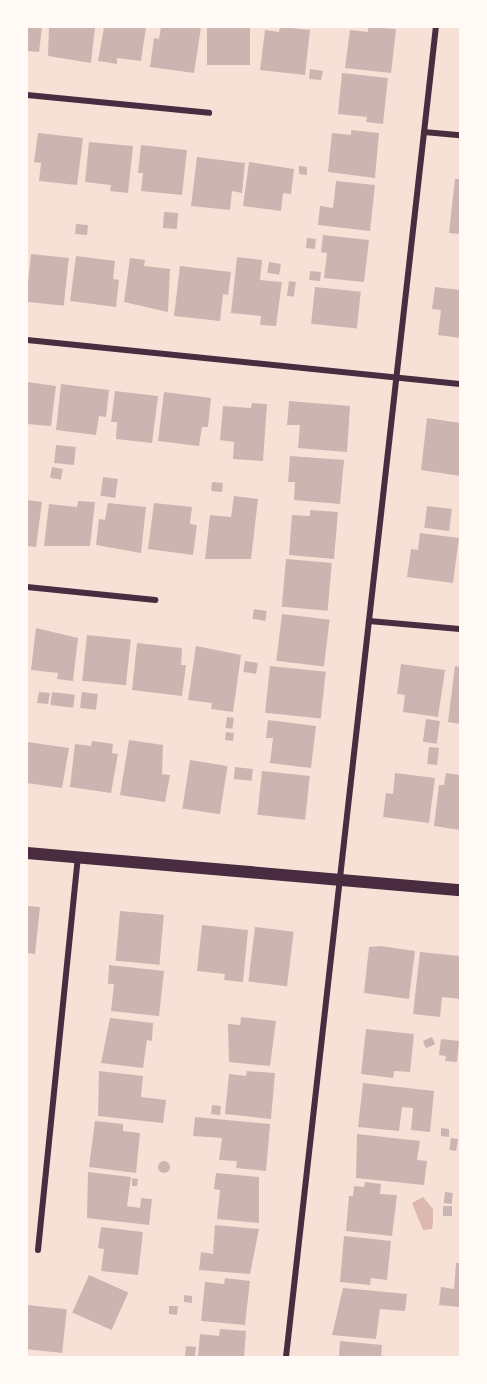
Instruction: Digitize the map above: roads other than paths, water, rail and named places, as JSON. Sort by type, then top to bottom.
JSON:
[{"type":"main road","points":[[27,853],[460,890]]},
{"type":"street","points":[[286,1357],[436,27]]},
{"type":"street","points":[[27,95],[209,113]]},
{"type":"street","points":[[424,132],[460,135]]},
{"type":"street","points":[[27,340],[460,384]]},
{"type":"street","points":[[27,587],[155,600]]},
{"type":"street","points":[[369,621],[460,629]]},
{"type":"street","points":[[38,1250],[78,858]]}]
